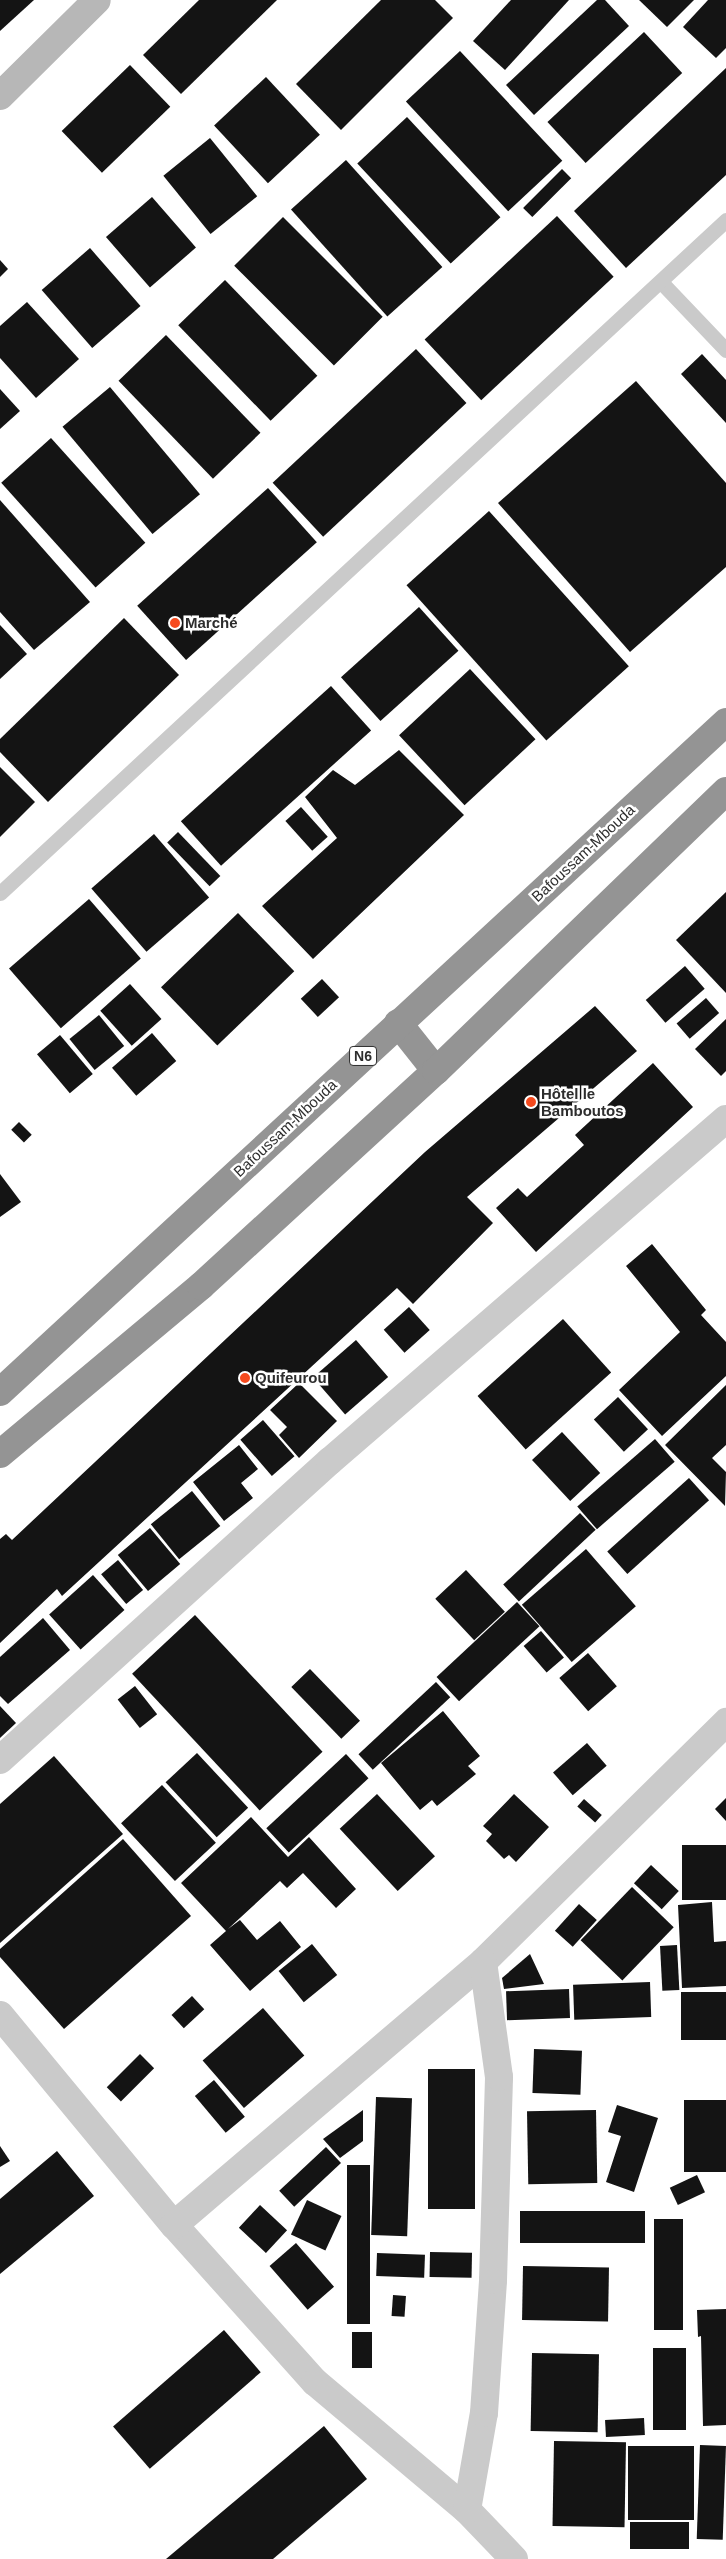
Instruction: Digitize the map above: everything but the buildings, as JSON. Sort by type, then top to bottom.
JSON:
[{"type":"highway","name":"Bafoussam-Mbouda","points":[[0,1392],[726,722]]},
{"type":"highway","points":[[0,1454],[201,1286],[436,1070],[726,791]]},
{"type":"highway","points":[[398,1023],[436,1070]]},
{"type":"street","points":[[0,96],[97,0]]},
{"type":"street","points":[[0,1760],[330,1461],[726,1119]]},
{"type":"street","points":[[174,2225],[482,1962],[726,1722]]},
{"type":"street","points":[[467,2510],[484,2413],[494,2280],[499,2077],[482,1962]]},
{"type":"street","points":[[0,2015],[174,2225],[315,2382],[467,2510],[514,2559]]},
{"type":"lane","points":[[0,893],[726,220]]},
{"type":"lane","points":[[661,282],[726,350]]},
{"type":"place","name":"Marché","points":[[175,623]]},
{"type":"place","name":"Hôtel le Bamboutos","points":[[531,1102]]},
{"type":"place","name":"Quifeurou","points":[[245,1378]]}]
